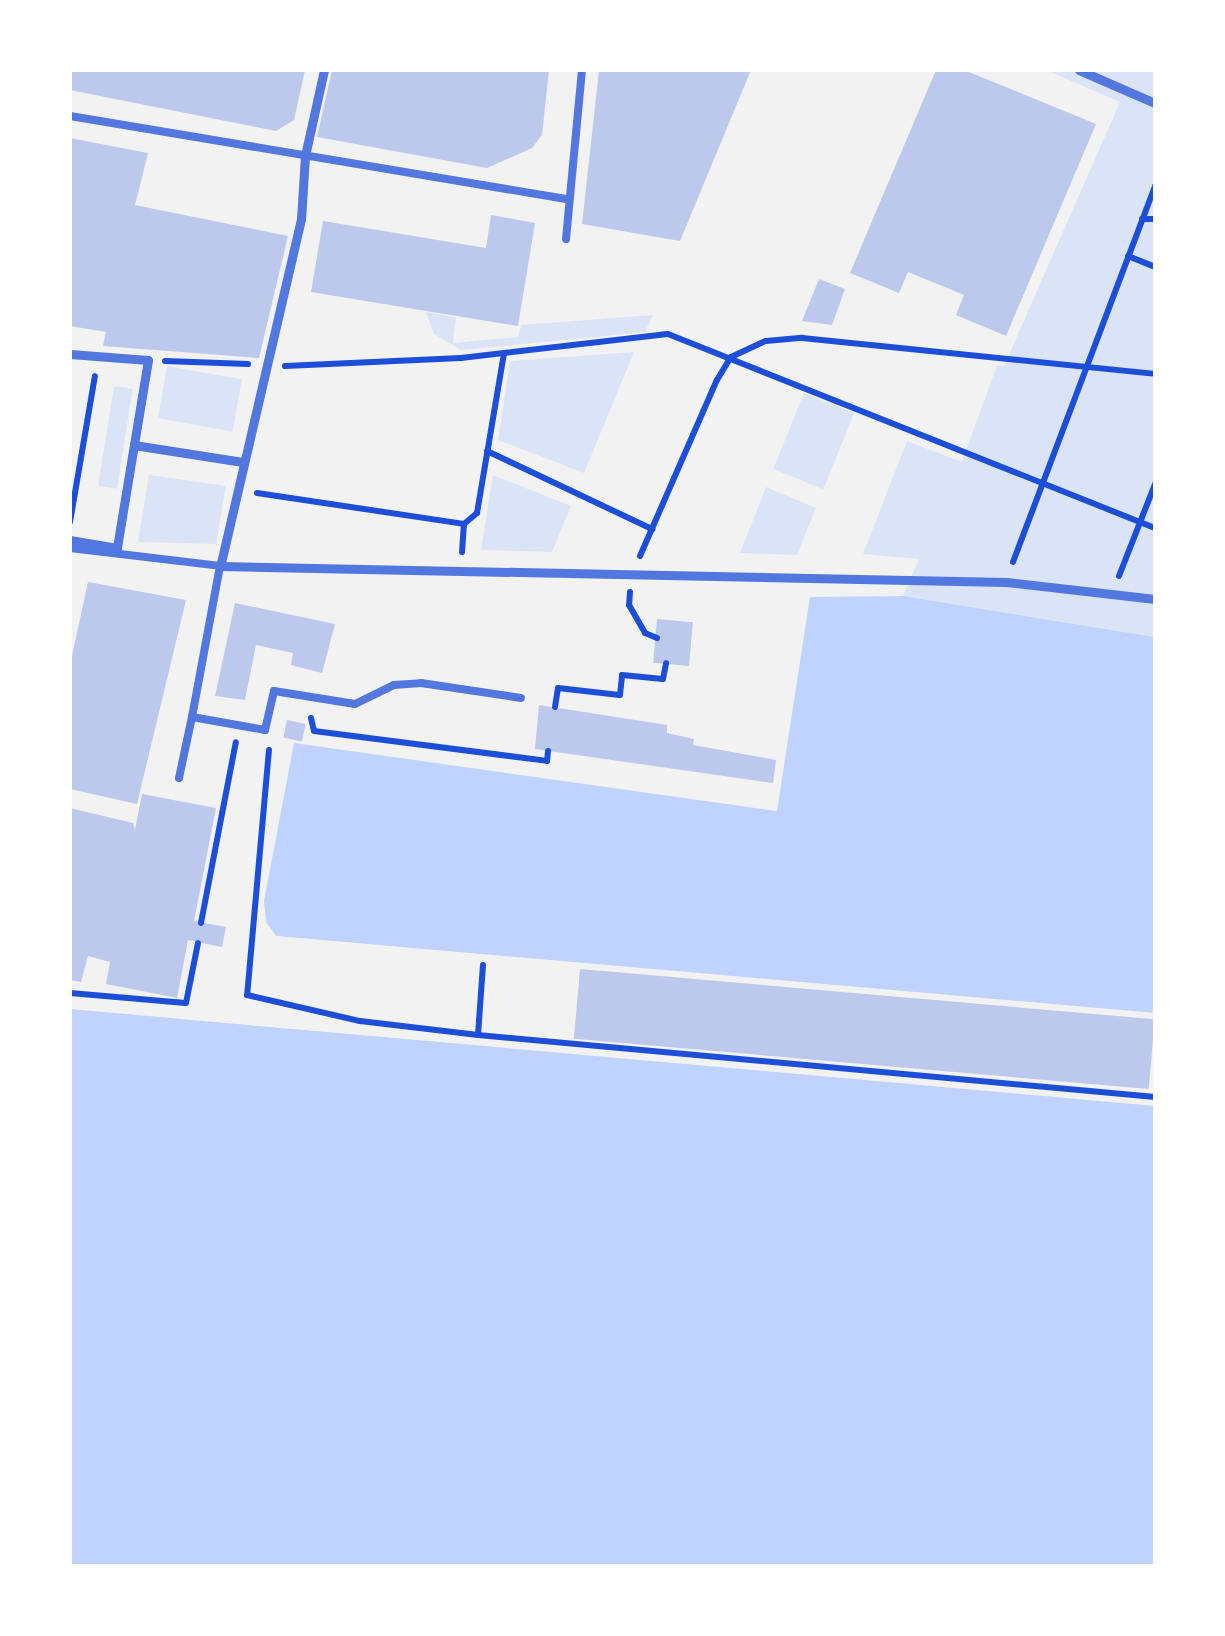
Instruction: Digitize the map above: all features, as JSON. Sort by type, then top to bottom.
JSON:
[{"type":"street","points":[[324,70],[305,156],[301,219],[220,566],[1006,582],[1155,599]]},
{"type":"street","points":[[1079,70],[1155,103]]},
{"type":"street","points":[[70,354],[148,360],[117,548],[70,544]]},
{"type":"street","points":[[134,445],[243,462]]},
{"type":"lane","points":[[566,239],[566,200],[582,70]]},
{"type":"lane","points":[[70,116],[566,200]]},
{"type":"lane","points":[[70,544],[220,566],[178,778]]},
{"type":"lane","points":[[192,718],[266,730],[274,691],[355,704],[394,685],[421,683],[521,698]]},
{"type":"path","points":[[1006,582],[1041,479],[1155,186]]},
{"type":"path","points":[[1142,219],[1155,219]]},
{"type":"path","points":[[1128,256],[1155,267]]},
{"type":"path","points":[[148,360],[314,368],[504,353],[668,334],[1041,479],[1155,528]]},
{"type":"path","points":[[656,638],[645,633],[628,605],[632,574],[731,357],[766,341],[802,338],[1155,374]]},
{"type":"path","points":[[237,490],[464,524],[477,513],[504,353]]},
{"type":"path","points":[[70,523],[98,359]]},
{"type":"path","points":[[487,452],[652,529]]},
{"type":"path","points":[[1112,593],[1155,484]]},
{"type":"path","points":[[555,707],[558,688],[620,696],[622,675],[663,679],[666,663]]},
{"type":"path","points":[[294,712],[310,714],[314,730],[547,761],[548,750]]},
{"type":"path","points":[[201,923],[239,726]]},
{"type":"path","points":[[271,742],[247,995],[360,1021],[1155,1096]]},
{"type":"path","points":[[70,993],[186,1003],[198,942]]},
{"type":"path","points":[[478,1034],[483,966]]},
{"type":"shaded area","points":[[1046,70],[1155,70],[1155,637],[903,596],[919,559],[863,554],[907,441],[962,462],[997,365],[1004,366],[1120,102]]},
{"type":"shaded area","points":[[426,312],[456,317],[453,343],[518,337],[521,325],[653,315],[645,332],[461,350],[434,334]]},
{"type":"shaded area","points":[[634,352],[584,473],[498,440],[510,361]]},
{"type":"shaded area","points":[[167,366],[242,379],[233,431],[158,418]]},
{"type":"shaded area","points":[[114,386],[133,389],[117,489],[98,486]]},
{"type":"shaded area","points":[[804,393],[854,413],[823,489],[773,469]]},
{"type":"shaded area","points":[[149,475],[226,486],[216,544],[138,542]]},
{"type":"shaded area","points":[[493,475],[571,506],[552,552],[481,550]]},
{"type":"shaded area","points":[[766,487],[816,508],[797,555],[740,553]]},
{"type":"water","points":[[903,596],[1155,637],[1155,1016],[276,936],[266,922],[264,901],[294,743],[777,811],[810,597]]},
{"type":"water","points":[[70,1009],[1155,1106],[1155,1566],[70,1566]]},
{"type":"pier","points":[[276,936],[1155,1013],[1155,1018],[276,941]]},
{"type":"pier","points":[[250,1020],[1155,1099],[1155,1104],[250,1025]]},
{"type":"building","points":[[70,70],[305,70],[294,120],[276,131],[70,90]]},
{"type":"building","points":[[332,70],[549,70],[542,135],[532,148],[487,168],[317,137]]},
{"type":"building","points":[[599,70],[751,70],[680,241],[582,224]]},
{"type":"building","points":[[936,70],[964,70],[1096,124],[1006,336],[956,315],[964,295],[908,272],[899,293],[850,273]]},
{"type":"building","points":[[70,138],[148,153],[135,205],[288,236],[259,358],[103,346],[106,332],[70,326]]},
{"type":"building","points":[[491,215],[535,223],[518,326],[311,292],[323,221],[486,248]]},
{"type":"building","points":[[819,279],[845,289],[832,325],[802,321]]},
{"type":"building","points":[[88,582],[186,600],[137,804],[70,789],[70,665]]},
{"type":"building","points":[[235,603],[335,624],[322,673],[291,665],[293,653],[256,645],[245,700],[215,696]]},
{"type":"building","points":[[657,619],[693,622],[689,666],[653,663]]},
{"type":"building","points":[[539,705],[667,725],[667,733],[694,739],[693,745],[776,760],[773,783],[535,749]]},
{"type":"building","points":[[287,720],[306,724],[302,742],[283,738]]},
{"type":"building","points":[[142,794],[216,808],[194,921],[226,927],[222,947],[188,940],[177,998],[106,984],[110,962],[88,956],[81,982],[70,980],[70,808],[133,823],[135,830]]},
{"type":"building","points":[[580,969],[1155,1019],[1149,1089],[574,1039]]}]
